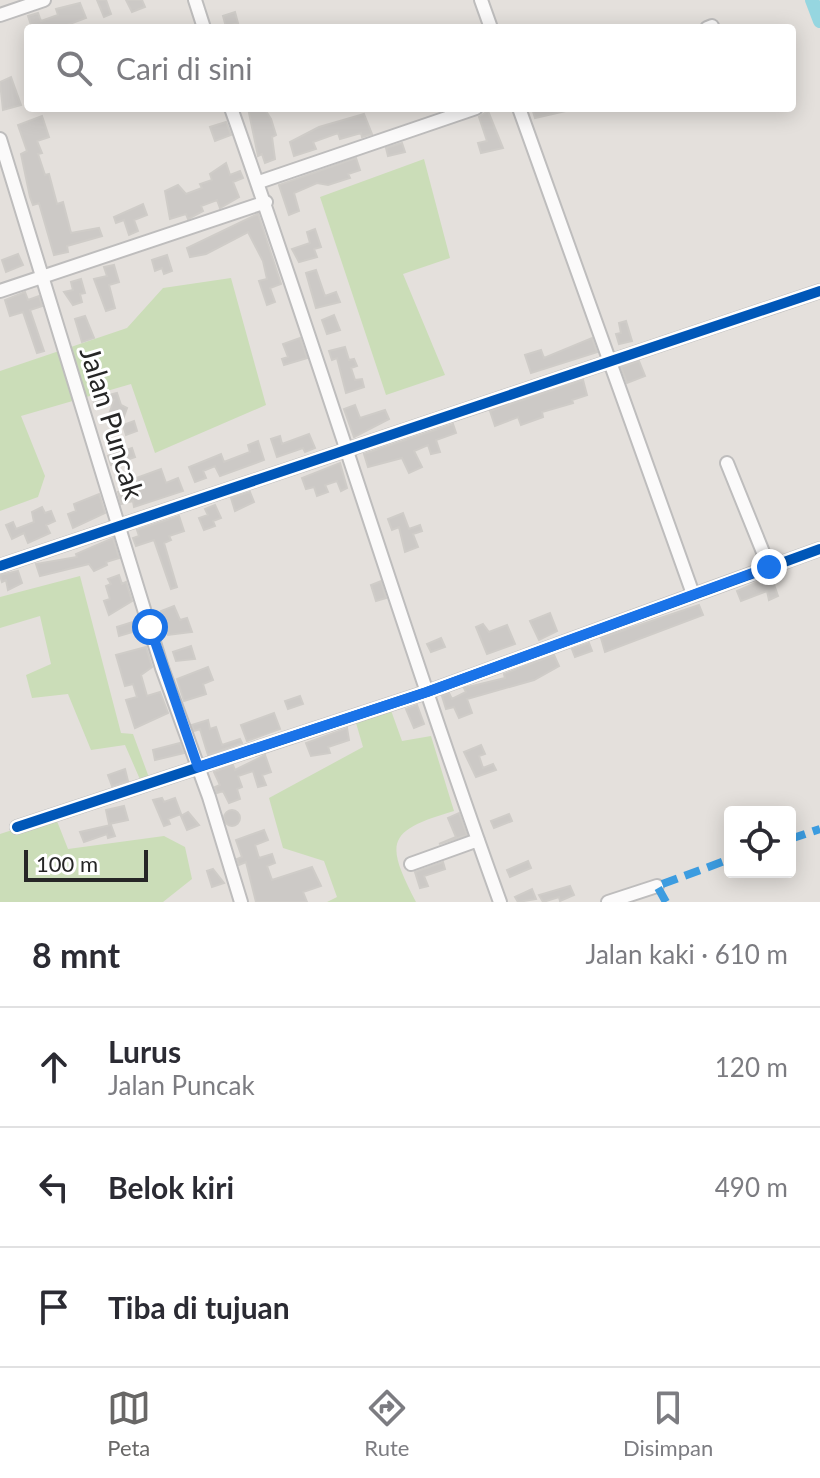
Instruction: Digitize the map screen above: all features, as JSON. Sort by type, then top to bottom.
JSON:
[{"type":"street","points":[[0,15],[44,0]]},
{"type":"street","points":[[195,0],[203,24]]},
{"type":"street","points":[[481,0],[490,24]]},
{"type":"street","points":[[233,112],[266,202],[344,452],[500,902]]},
{"type":"street","points":[[259,182],[464,112]]},
{"type":"street","points":[[520,112],[693,594]]},
{"type":"street","name":"Jalan Puncak","points":[[0,139],[167,684],[198,767],[241,902]]},
{"type":"street","points":[[0,291],[266,202]]},
{"type":"street","points":[[0,566],[120,529],[820,291]]},
{"type":"street","points":[[727,463],[769,567]]},
{"type":"street","points":[[17,827],[427,692],[820,549]]},
{"type":"street","points":[[411,864],[478,840]]},
{"type":"street","points":[[608,902],[657,886]]},
{"type":"green space","points":[[424,159],[450,258],[403,274],[445,375],[386,395],[320,197]]},
{"type":"green space","points":[[231,278],[266,405],[155,453],[131,384],[21,416],[45,476],[38,497],[0,511],[0,371],[127,328],[163,288]]},
{"type":"green space","points":[[80,576],[121,733],[133,734],[151,783],[142,784],[125,745],[91,750],[68,694],[32,698],[26,675],[51,664],[40,616],[0,628],[0,597]]},
{"type":"green space","points":[[388,702],[402,741],[431,736],[454,811],[415,825],[398,842],[396,852],[399,865],[416,902],[327,902],[337,897],[324,861],[283,848],[269,798],[363,747],[354,716]]},
{"type":"green space","points":[[55,816],[68,849],[164,836],[185,847],[192,879],[163,902],[0,902],[0,834]]},
{"type":"building","points":[[97,0],[106,0],[111,14],[104,17]]},
{"type":"building","points":[[126,0],[142,0],[145,7],[132,12]]},
{"type":"building","points":[[80,3],[86,18],[70,24],[31,24],[28,16],[38,13],[41,21],[58,15],[56,9]]},
{"type":"building","points":[[235,12],[238,23],[225,24],[223,16]]},
{"type":"building","points":[[11,77],[21,105],[3,110],[0,82]]},
{"type":"building","points":[[249,112],[267,112],[276,135],[272,137],[275,159],[265,163],[262,154],[258,156]]},
{"type":"building","points":[[488,112],[503,148],[481,153],[478,143],[487,141],[479,117]]},
{"type":"building","points":[[533,112],[562,112],[535,118]]},
{"type":"building","points":[[364,114],[372,134],[362,137],[361,133],[340,139],[338,133],[313,142],[316,149],[294,156],[290,142],[319,127]]},
{"type":"building","points":[[42,116],[49,137],[37,141],[42,153],[38,154],[45,175],[49,174],[57,204],[63,202],[71,233],[99,228],[102,236],[67,246],[68,252],[54,255],[39,203],[33,205],[30,197],[21,154],[27,151],[18,125]]},
{"type":"building","points":[[226,122],[231,135],[215,141],[210,127]]},
{"type":"building","points":[[402,143],[405,152],[388,156],[386,148]]},
{"type":"building","points":[[356,158],[360,170],[348,174],[350,178],[328,185],[317,183],[294,193],[299,211],[289,215],[279,185]]},
{"type":"building","points":[[226,163],[230,175],[240,171],[243,178],[233,182],[239,197],[220,208],[217,200],[201,206],[203,211],[188,219],[186,214],[170,219],[165,191],[178,185],[186,194],[202,188],[200,184],[212,180],[210,174]]},
{"type":"building","points":[[143,204],[147,215],[134,220],[138,231],[129,235],[124,220],[116,223],[114,217]]},
{"type":"building","points":[[258,214],[281,284],[270,288],[275,302],[267,305],[259,281],[267,279],[263,261],[248,232],[206,254],[190,257],[187,248]]},
{"type":"building","points":[[315,229],[321,247],[314,249],[317,257],[299,262],[292,249],[310,243],[307,232]]},
{"type":"building","points":[[18,254],[23,265],[6,272],[2,260]]},
{"type":"building","points":[[167,255],[172,271],[164,274],[162,268],[155,271],[152,260]]},
{"type":"building","points":[[114,265],[119,282],[109,285],[115,308],[106,311],[94,279],[107,276],[104,267]]},
{"type":"building","points":[[316,270],[325,296],[336,292],[340,302],[316,308],[306,273]]},
{"type":"building","points":[[81,279],[85,293],[80,294],[82,302],[73,305],[64,292],[73,290],[71,282]]},
{"type":"building","points":[[25,292],[28,300],[39,296],[42,306],[30,310],[44,351],[37,353],[23,312],[10,316],[5,300]]},
{"type":"building","points":[[334,315],[340,330],[327,334],[322,320]]},
{"type":"building","points":[[85,316],[94,338],[82,342],[75,319]]},
{"type":"building","points":[[626,321],[632,341],[619,344],[616,334],[621,333],[619,323]]},
{"type":"building","points":[[300,338],[307,358],[284,365],[282,359],[288,357],[283,344]]},
{"type":"building","points":[[592,338],[597,352],[531,373],[525,355],[541,350],[544,358]]},
{"type":"building","points":[[345,347],[349,360],[354,359],[357,366],[351,368],[355,380],[362,379],[364,387],[346,393],[337,358],[332,360],[329,351]]},
{"type":"building","points":[[639,361],[645,376],[627,383],[621,367]]},
{"type":"building","points":[[583,380],[587,395],[572,400],[573,403],[542,412],[543,417],[521,425],[518,417],[495,426],[490,411]]},
{"type":"building","points":[[117,393],[121,405],[127,408],[122,422],[108,417],[114,400],[95,406],[93,399]]},
{"type":"building","points":[[355,405],[360,418],[385,410],[389,419],[354,437],[344,409]]},
{"type":"building","points":[[134,421],[137,431],[126,435],[123,425]]},
{"type":"building","points":[[453,424],[456,433],[436,440],[440,452],[431,454],[428,445],[414,451],[422,467],[409,473],[402,458],[368,467],[364,454]]},
{"type":"building","points":[[309,434],[315,448],[305,452],[303,448],[277,457],[271,439],[280,436],[282,444]]},
{"type":"building","points":[[258,441],[264,460],[220,476],[215,466],[203,471],[206,478],[195,482],[189,467],[221,454],[224,462],[250,452],[248,445]]},
{"type":"building","points":[[132,448],[135,457],[111,465],[108,456]]},
{"type":"building","points":[[340,463],[347,488],[341,491],[337,481],[325,485],[328,492],[317,496],[314,487],[306,489],[302,478]]},
{"type":"building","points":[[161,469],[166,483],[178,478],[183,491],[134,507],[133,501],[121,504],[118,492],[139,486],[136,478]]},
{"type":"building","points":[[250,492],[254,502],[235,511],[231,498]]},
{"type":"building","points":[[99,494],[105,513],[73,528],[68,514],[76,511],[74,504]]},
{"type":"building","points":[[215,505],[221,518],[213,521],[215,526],[204,530],[199,518],[208,515],[205,509]]},
{"type":"building","points":[[42,507],[45,513],[51,511],[55,521],[46,525],[50,533],[28,543],[24,533],[12,539],[6,525],[13,522],[16,529],[34,522],[32,512]]},
{"type":"building","points":[[403,513],[409,529],[420,525],[422,531],[413,534],[418,547],[405,552],[399,527],[392,530],[388,519]]},
{"type":"building","points":[[179,516],[184,531],[169,536],[171,540],[164,543],[177,587],[171,589],[154,540],[136,546],[133,538],[139,536],[137,530]]},
{"type":"building","points":[[113,538],[119,558],[106,562],[107,565],[94,571],[89,564],[40,576],[36,564],[77,557],[76,554]]},
{"type":"building","points":[[18,571],[22,583],[8,590],[6,580],[2,582],[0,575]]},
{"type":"building","points":[[119,575],[122,584],[126,582],[132,601],[109,615],[104,601],[110,599],[106,586],[111,584],[108,579]]},
{"type":"building","points":[[771,576],[778,596],[769,600],[767,591],[741,601],[737,591]]},
{"type":"building","points":[[381,581],[386,598],[376,601],[371,585]]},
{"type":"building","points":[[699,605],[703,615],[605,652],[601,638]]},
{"type":"building","points":[[174,606],[180,620],[187,618],[192,632],[168,635],[161,611]]},
{"type":"building","points":[[550,613],[557,631],[539,640],[530,621]]},
{"type":"building","points":[[136,621],[139,630],[119,636],[117,627]]},
{"type":"building","points":[[483,624],[489,632],[507,625],[515,644],[487,654],[476,627]]},
{"type":"building","points":[[441,638],[445,647],[431,652],[427,644]]},
{"type":"building","points":[[589,643],[592,651],[575,657],[572,649]]},
{"type":"building","points":[[191,646],[195,659],[176,661],[173,652]]},
{"type":"building","points":[[146,647],[152,667],[141,675],[147,696],[160,692],[168,713],[135,728],[126,700],[137,697],[133,684],[125,686],[116,655]]},
{"type":"building","points":[[554,655],[559,666],[534,680],[467,699],[472,713],[459,718],[454,707],[446,709],[442,696],[449,693],[452,699],[466,692],[464,688],[505,678],[504,674]]},
{"type":"building","points":[[208,667],[213,680],[203,684],[206,694],[184,701],[177,679]]},
{"type":"building","points":[[300,696],[303,704],[288,709],[285,701]]},
{"type":"building","points":[[417,705],[424,724],[414,728],[406,709]]},
{"type":"building","points":[[274,713],[280,729],[247,741],[241,725]]},
{"type":"building","points":[[208,720],[210,729],[216,727],[222,745],[240,739],[242,743],[208,755],[200,729],[194,731],[192,725]]},
{"type":"building","points":[[347,728],[349,740],[328,747],[330,753],[311,756],[306,743]]},
{"type":"building","points":[[180,743],[184,753],[155,760],[153,750]]},
{"type":"building","points":[[481,745],[485,754],[479,756],[483,768],[493,764],[496,770],[476,777],[464,752]]},
{"type":"building","points":[[265,755],[271,772],[262,775],[266,785],[258,787],[253,771],[238,776],[242,787],[237,789],[240,799],[229,803],[223,791],[217,793],[215,787],[220,785],[214,772],[233,765],[235,770]]},
{"type":"building","points":[[125,769],[128,781],[112,786],[108,775]]},
{"type":"building","points":[[162,798],[164,802],[175,798],[181,814],[168,819],[170,824],[164,826],[153,800]]},
{"type":"building","points":[[124,806],[128,820],[109,824],[106,810]]},
{"type":"building","points":[[229,810],[235,810],[240,818],[238,824],[229,826],[224,821],[224,815]]},
{"type":"building","points":[[188,812],[199,825],[187,830],[181,816]]},
{"type":"building","points":[[459,813],[467,835],[439,844],[456,837],[448,818]]},
{"type":"building","points":[[509,814],[512,821],[494,828],[491,821]]},
{"type":"building","points":[[111,825],[115,836],[108,838],[107,834],[84,842],[80,832]]},
{"type":"building","points":[[264,830],[268,840],[255,845],[259,858],[272,854],[275,863],[267,866],[272,880],[312,867],[321,886],[303,892],[307,902],[256,902],[246,862],[239,865],[237,859],[242,857],[236,840]]},
{"type":"building","points":[[528,861],[531,868],[510,877],[507,870]]},
{"type":"building","points":[[443,862],[445,869],[424,876],[428,886],[420,888],[415,872]]},
{"type":"building","points":[[213,869],[224,883],[212,887],[207,871]]},
{"type":"building","points":[[570,886],[574,895],[560,901],[559,897],[543,902],[539,895]]},
{"type":"building","points":[[532,889],[536,899],[518,902],[515,897]]},
{"type":"waterway","points":[[812,0],[820,21]]},
{"type":"marked path","points":[[796,837],[820,829]]},
{"type":"marked path","points":[[666,902],[657,886],[724,861]]},
{"type":"cycle path","points":[[0,566],[820,291]]},
{"type":"cycle path","points":[[17,827],[427,692],[820,549]]},
{"type":"route","points":[[150,627],[167,684],[198,767],[427,692],[769,567]]}]
